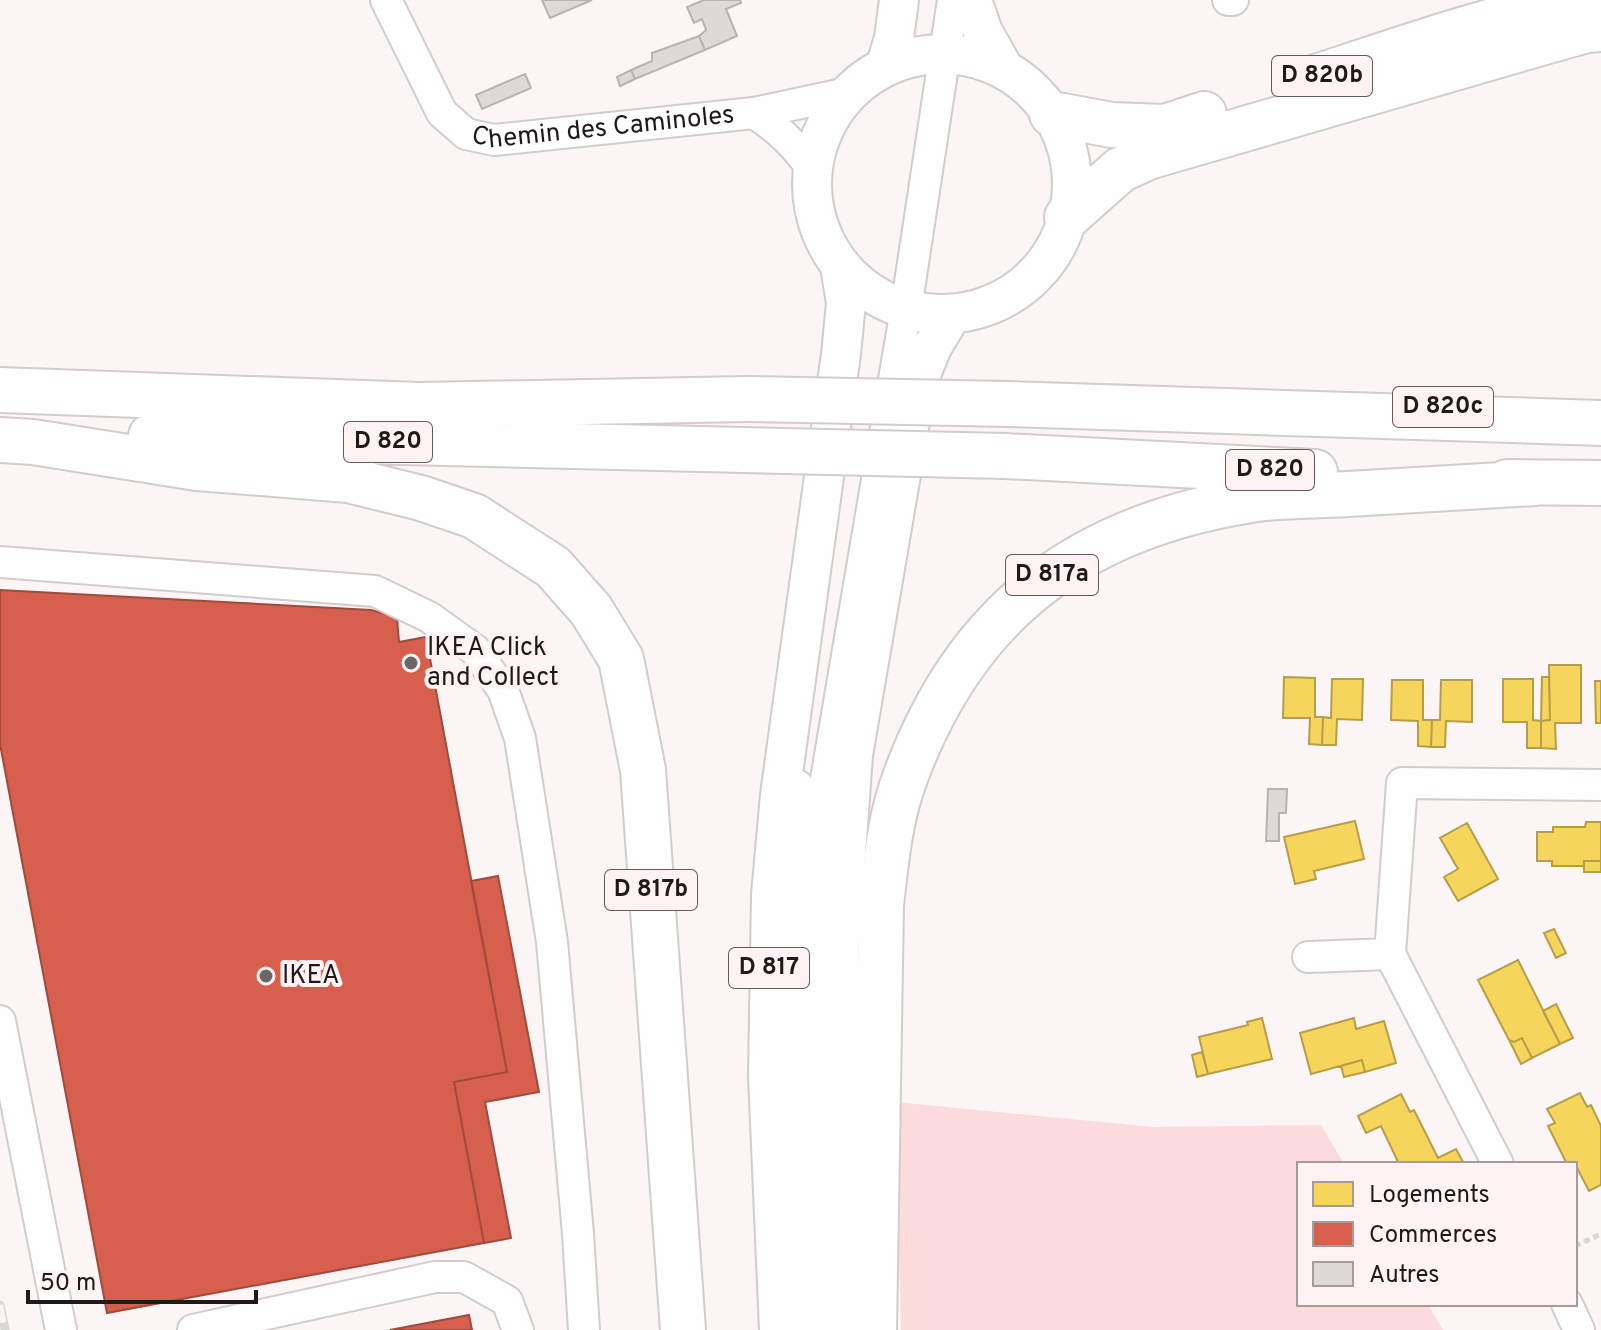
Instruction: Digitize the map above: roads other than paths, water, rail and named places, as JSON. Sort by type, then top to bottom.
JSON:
[{"type":"highway","name":"D 820b","points":[[1052,114],[1112,125],[1165,127],[1460,30],[1590,0]]},
{"type":"highway","points":[[1067,217],[1120,170],[1148,157],[1544,42],[1601,29]]},
{"type":"highway","name":"D 820","points":[[0,390],[420,405],[747,399],[1008,404],[1601,423]]},
{"type":"highway","name":"D 820c","points":[[1285,411],[1601,400]]},
{"type":"highway","name":"D 820","points":[[16,441],[114,436],[1005,456],[1535,483],[1601,483]]},
{"type":"highway","name":"D 817b","points":[[16,441],[197,468],[348,480],[421,498],[474,516],[553,567],[591,610],[621,659],[643,770],[683,1330]]},
{"type":"highway","name":"D 817a","points":[[874,1330],[881,905],[888,845],[905,776],[940,701],[985,635],[1027,593],[1080,555],[1120,535],[1171,518],[1258,499],[1535,483]]},
{"type":"main road","points":[[886,65],[894,38],[899,0]]},
{"type":"main road","points":[[972,0],[983,32],[1004,69]]},
{"type":"main road","points":[[925,54],[944,55],[965,55],[1004,69],[1039,96],[1052,114],[1066,146],[1072,181],[1067,217],[1051,254],[1025,284],[991,305],[952,314],[920,313],[906,309],[890,304],[863,288],[840,266],[825,242],[815,215],[811,188],[821,138],[848,93],[886,65],[925,54]]},
{"type":"main road","name":"D 817","points":[[779,1330],[768,1076],[771,910],[780,795],[845,316],[840,266]]},
{"type":"main road","name":"D 817","points":[[847,1330],[839,952],[853,755],[916,387],[932,347],[952,314]]},
{"type":"street","name":"Chemin des Caminoles","points":[[386,0],[442,113],[466,134],[494,140],[754,113],[848,93]]},
{"type":"street","points":[[826,1330],[814,910],[824,791],[906,309],[953,0]]},
{"type":"street","name":"Chemin des Caminoles","points":[[754,113],[778,129],[813,170]]},
{"type":"street","points":[[0,562],[375,591],[429,617],[475,650],[503,690],[520,738],[552,942],[584,1330]]},
{"type":"street","points":[[803,1330],[792,927],[806,609]]},
{"type":"street","points":[[1497,1162],[1390,954],[1402,783],[1601,785]]},
{"type":"street","points":[[1308,957],[1390,954]]},
{"type":"street","points":[[0,1021],[61,1330]]},
{"type":"street","points":[[193,1330],[435,1277],[464,1277],[507,1301],[518,1330]]},
{"type":"street","points":[[1568,1306],[1579,1330]]},
{"type":"railway","points":[[0,1305],[5,1330]]},
{"type":"place","name":"IKEA Click and Collect","points":[[411,663]]},
{"type":"place","name":"IKEA","points":[[266,976]]}]
